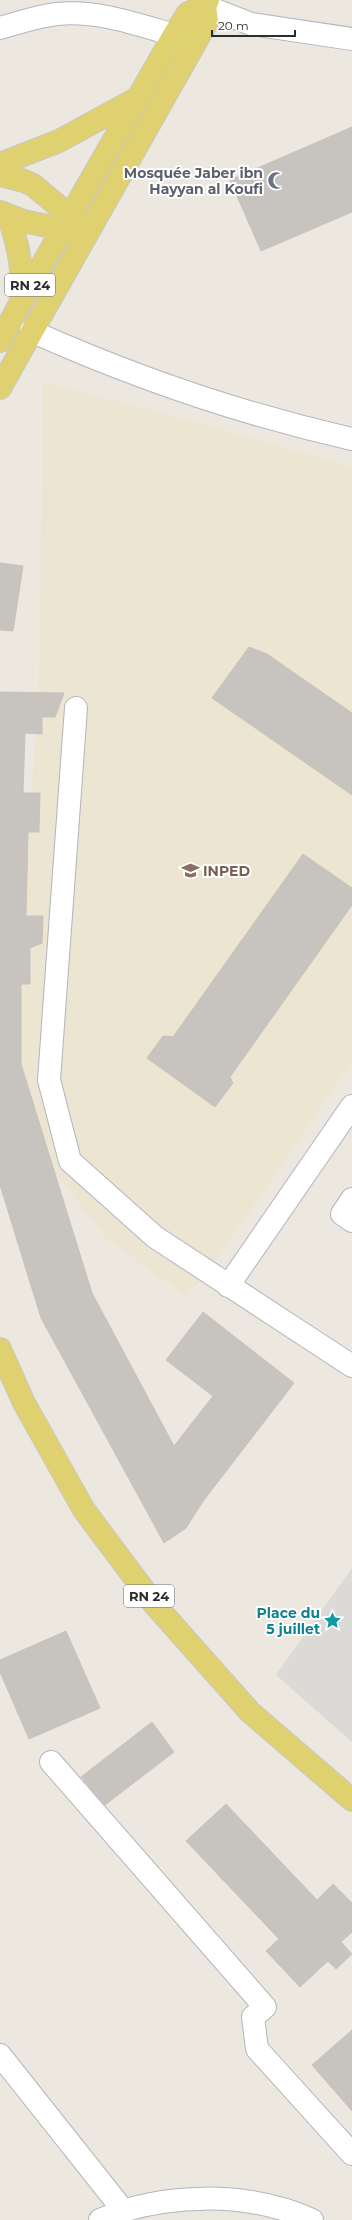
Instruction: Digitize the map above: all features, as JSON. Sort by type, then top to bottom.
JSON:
[{"type":"main road","name":"RN 24","points":[[0,341],[174,35],[188,13],[207,3],[207,22],[0,388]]},
{"type":"main road","points":[[0,164],[59,141],[137,98]]},
{"type":"main road","points":[[0,175],[18,179],[32,186],[66,223]]},
{"type":"main road","points":[[4,214],[66,223],[88,233]]},
{"type":"main road","points":[[4,214],[16,238],[22,266],[22,300]]},
{"type":"main road","name":"RN 24","points":[[0,1349],[24,1403],[84,1510],[155,1605],[250,1712],[352,1800]]},
{"type":"street","points":[[207,3],[251,24],[352,39]]},
{"type":"street","points":[[0,28],[57,14],[91,14],[120,19],[174,35]]},
{"type":"street","points":[[31,331],[78,352],[174,389],[311,430],[352,439]]},
{"type":"street","points":[[76,708],[49,1080],[70,1161],[155,1237],[352,1366]]},
{"type":"street","points":[[228,1286],[352,1106]]},
{"type":"street","points":[[352,1199],[342,1214],[352,1221]]},
{"type":"street","points":[[51,1762],[265,2007],[253,2017],[257,2049],[352,2154]]},
{"type":"street","points":[[0,2055],[122,2210]]},
{"type":"street","points":[[100,2220],[122,2210],[155,2202],[200,2199],[254,2202],[298,2214],[312,2220]]},
{"type":"shaded area","name":"INPED","points":[[43,382],[159,412],[352,467],[352,1062],[221,1253],[187,1297],[107,1239],[51,1168],[14,1072],[39,680]]},
{"type":"shaded area","name":"Place du 5 juillet","points":[[352,1568],[352,1742],[276,1675]]},
{"type":"building","points":[[352,127],[352,212],[261,251],[230,180]]},
{"type":"building","points":[[0,563],[23,566],[13,631],[0,630]]},
{"type":"building","points":[[249,647],[267,654],[352,713],[352,795],[212,698]]},
{"type":"building","points":[[0,692],[64,693],[55,717],[42,717],[42,734],[25,733],[23,793],[40,793],[39,832],[28,832],[26,916],[43,916],[42,943],[30,948],[30,984],[21,984],[21,1064],[92,1293],[174,1446],[213,1396],[166,1360],[203,1312],[294,1383],[204,1500],[186,1528],[164,1543],[41,1318],[0,1185]]},
{"type":"building","points":[[303,854],[352,888],[352,905],[230,1077],[233,1083],[215,1107],[147,1058],[163,1036],[173,1037]]},
{"type":"building","points":[[66,1631],[100,1708],[29,1739],[0,1672],[0,1660]]},
{"type":"building","points":[[152,1722],[174,1752],[105,1805],[81,1777]]},
{"type":"building","points":[[226,1804],[317,1900],[333,1884],[352,1903],[352,1932],[341,1942],[352,1954],[336,1969],[328,1961],[300,1987],[266,1951],[279,1939],[186,1841]]},
{"type":"building","points":[[352,2030],[352,2111],[312,2065]]},
{"type":"place","name":"Mosquée Jaber ibn Hayyan al Koufi","points":[[276,181]]},
{"type":"place","name":"INPED","points":[[190,871]]},
{"type":"place","name":"Place du 5 juillet","points":[[333,1621]]}]
